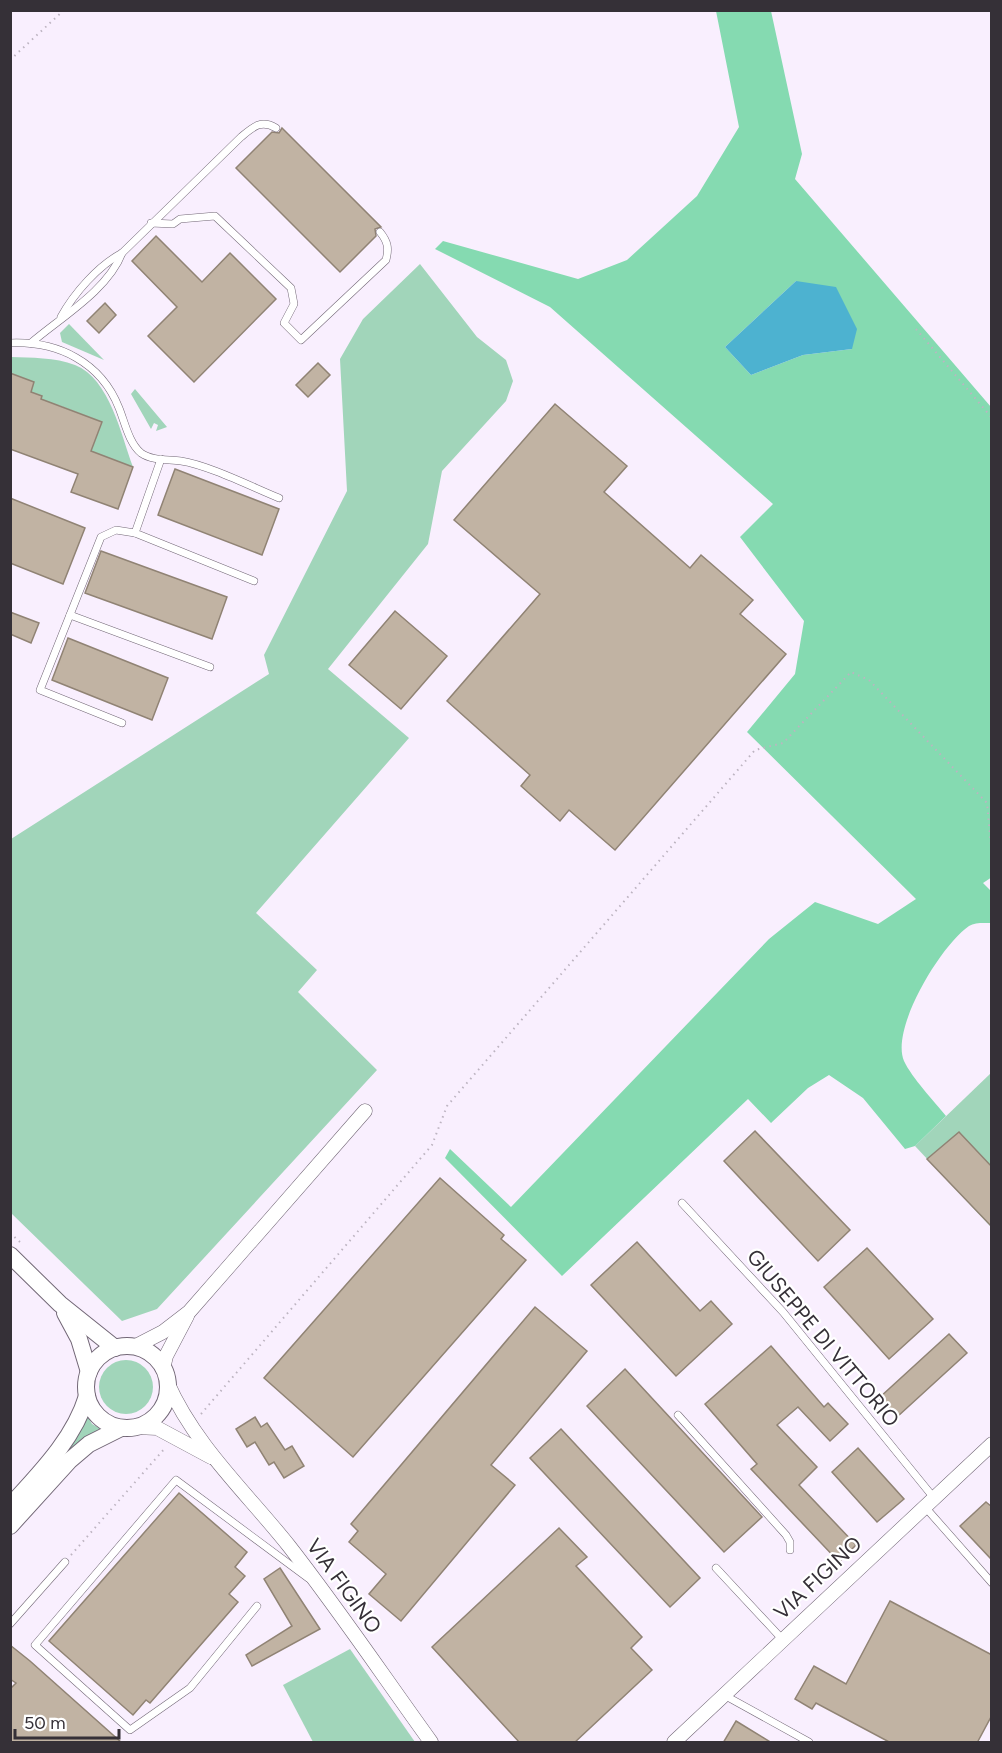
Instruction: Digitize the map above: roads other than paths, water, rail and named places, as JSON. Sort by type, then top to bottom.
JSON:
[{"type":"street","points":[[89,1372],[99,1357],[116,1348],[134,1347],[163,1332],[189,1312],[365,1112]]},
{"type":"street","points":[[10,1255],[60,1304],[116,1348]]},
{"type":"street","points":[[10,1506],[43,1470],[73,1430],[81,1416],[87,1396],[89,1372],[79,1339],[60,1304]]},
{"type":"street","points":[[10,1526],[69,1461],[89,1444],[151,1420],[163,1407],[166,1356],[189,1312]]},
{"type":"street","points":[[134,1347],[152,1355],[165,1376]]},
{"type":"street","name":"VIA FIGINO","points":[[165,1376],[190,1424],[215,1460],[267,1518],[431,1743]]},
{"type":"street","points":[[87,1396],[94,1412],[102,1419],[129,1427]]},
{"type":"street","name":"VIA FIGINO","points":[[129,1427],[157,1428],[176,1436],[215,1460]]},
{"type":"street","name":"VIA FIGINO","points":[[674,1743],[992,1444]]},
{"type":"lane","points":[[31,343],[61,317],[79,291],[111,259],[122,253],[252,128],[267,123],[276,128]]},
{"type":"lane","points":[[151,223],[173,224],[180,219],[215,216],[291,288],[294,304],[284,322],[301,340],[386,260],[389,250],[380,232]]},
{"type":"lane","points":[[10,343],[43,344],[82,359],[96,371],[118,405],[132,442],[141,453],[160,459],[183,461],[279,498]]},
{"type":"lane","points":[[135,533],[160,459]]},
{"type":"lane","points":[[122,723],[40,690],[100,537],[116,530],[135,533],[254,581]]},
{"type":"lane","points":[[70,615],[210,667]]},
{"type":"lane","name":"GIUSEPPE DI VITTORIO","points":[[682,1203],[783,1312],[992,1583]]},
{"type":"lane","points":[[678,1415],[786,1534],[790,1542],[790,1550]]},
{"type":"lane","points":[[257,1606],[190,1688],[130,1730],[35,1645],[176,1480],[316,1584]]},
{"type":"lane","points":[[10,1624],[65,1562]]},
{"type":"lane","points":[[716,1568],[783,1640]]},
{"type":"lane","points":[[724,1695],[809,1743]]},
{"type":"water","points":[[796,281],[836,287],[857,329],[852,349],[803,355],[751,375],[725,347]]}]
